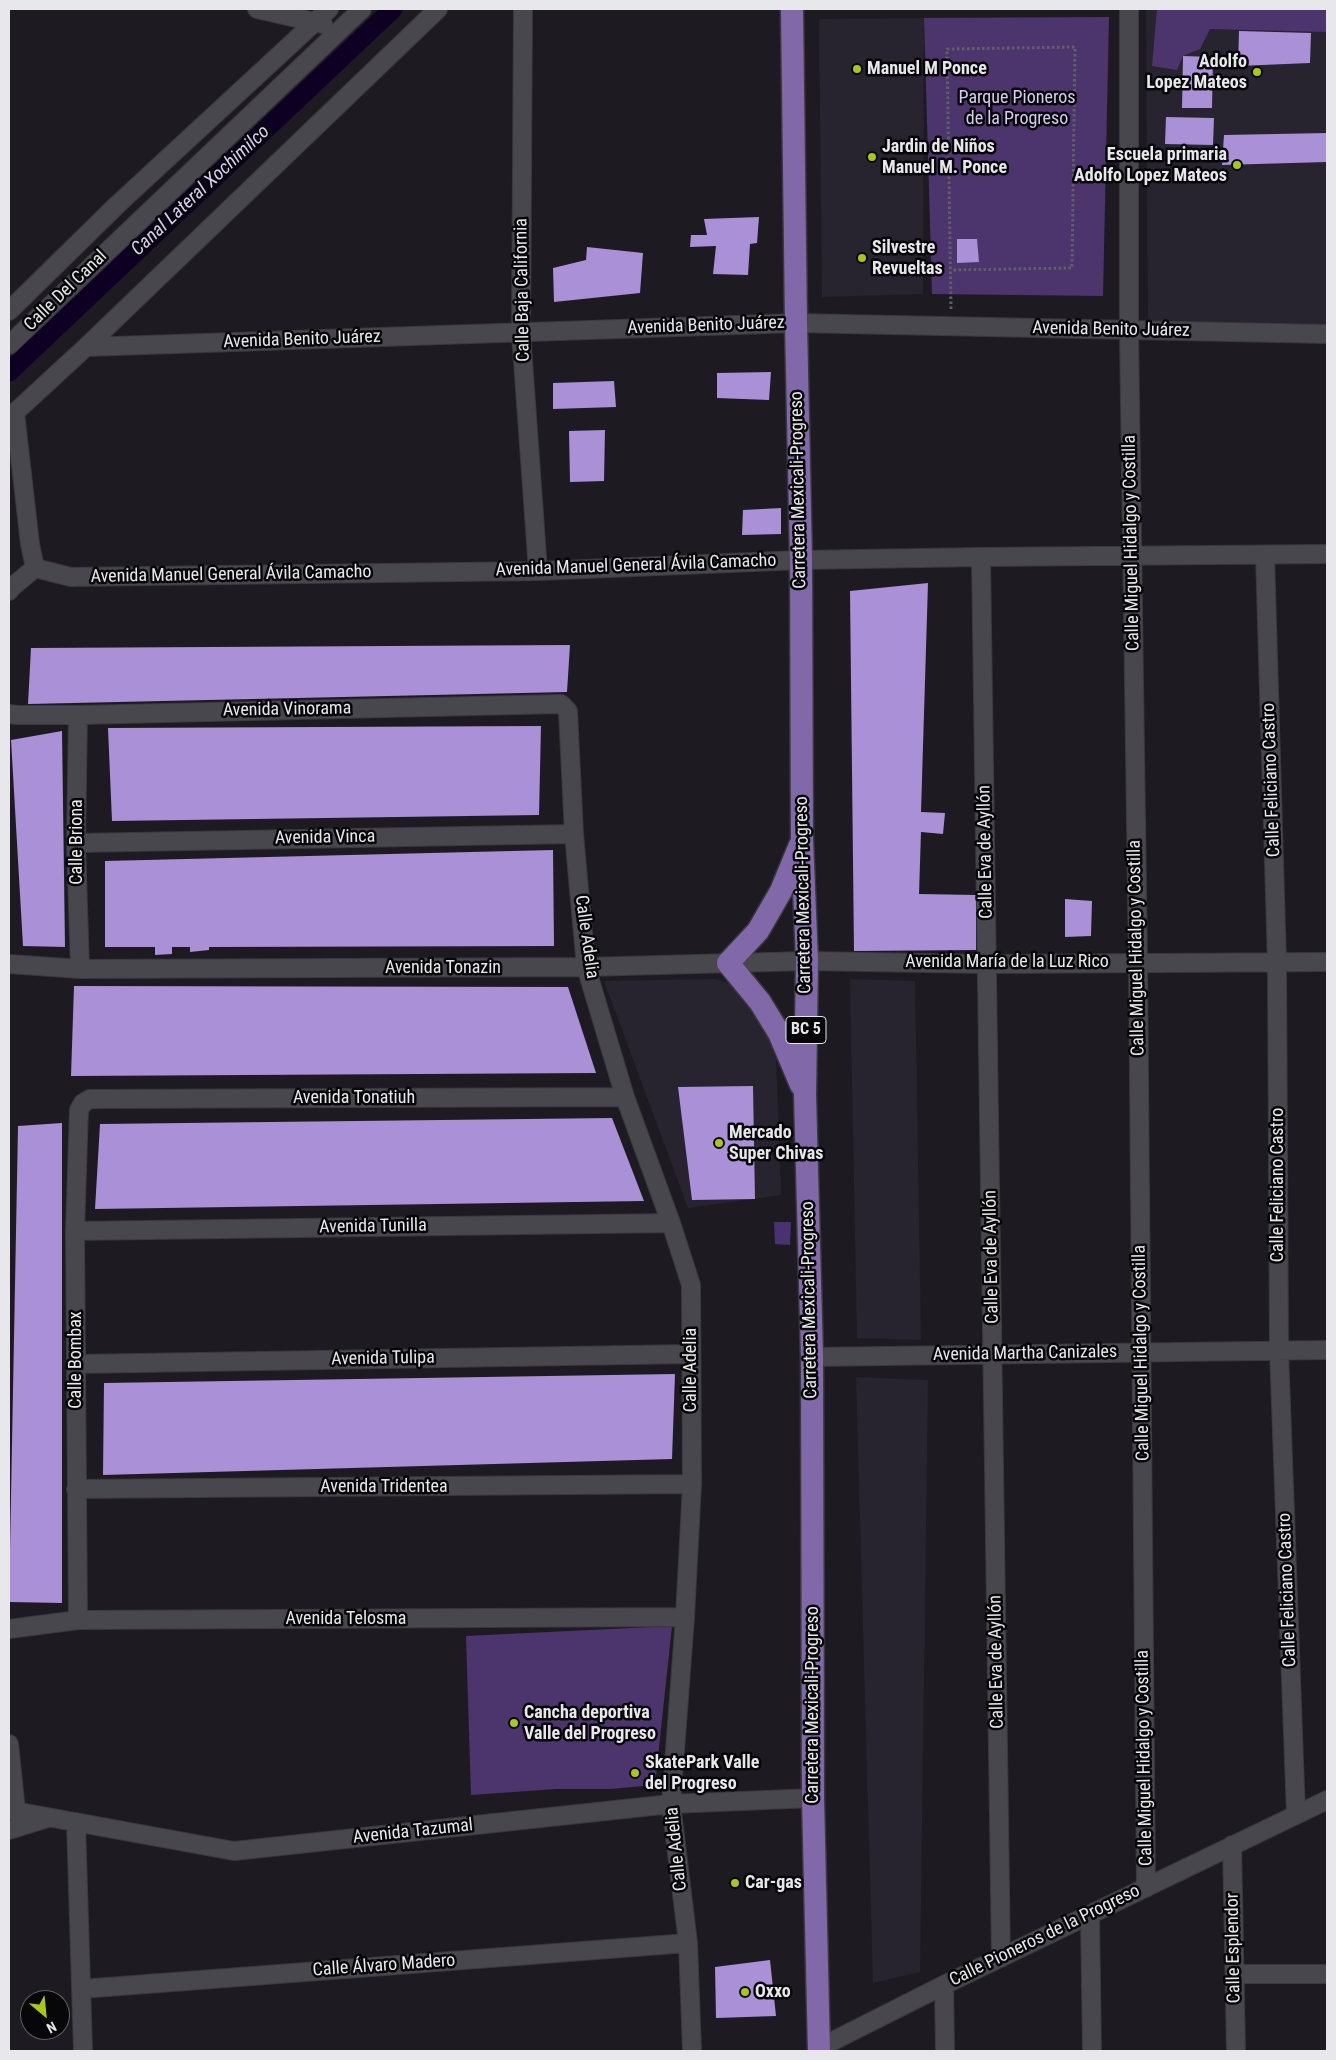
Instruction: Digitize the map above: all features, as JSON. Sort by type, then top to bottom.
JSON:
[{"type":"main road","name":"Carretera Mexicali-Progreso","points":[[792,9],[801,560],[802,839],[806,961],[805,1095],[812,1357],[813,1798],[819,2049]]},
{"type":"main road","points":[[802,839],[781,891],[758,931],[728,963],[760,1002],[779,1033],[805,1095]]},
{"type":"street","points":[[257,9],[342,28]]},
{"type":"street","points":[[9,311],[117,205],[329,9]]},
{"type":"street","name":"Calle Del Canal","points":[[9,345],[362,9]]},
{"type":"street","points":[[9,591],[35,568],[12,416],[438,9]]},
{"type":"street","name":"Calle Baja California","points":[[523,9],[521,333],[538,571]]},
{"type":"street","name":"Calle Miguel Hidalgo y Costilla","points":[[1129,9],[1129,331],[1138,962],[1146,1888]]},
{"type":"street","name":"Avenida Benito Juárez","points":[[86,347],[796,323],[1327,334]]},
{"type":"street","name":"Avenida Manuel General Ávila Camacho","points":[[35,568],[71,577],[538,571],[801,560],[1327,554]]},
{"type":"street","name":"Calle Feliciano Castro","points":[[1265,555],[1277,963],[1279,1350],[1296,1815]]},
{"type":"street","name":"Calle Eva de Ayllón","points":[[981,557],[1001,1958]]},
{"type":"street","name":"Avenida Vinorama","points":[[9,714],[78,715],[561,704],[565,706]]},
{"type":"street","name":"Calle Adelia","points":[[565,706],[568,711],[574,834],[586,967],[625,1097],[671,1223],[691,1285],[692,1484],[685,1617],[671,1804],[688,1943],[692,2051]]},
{"type":"street","name":"Calle Briona","points":[[78,715],[76,843],[80,969]]},
{"type":"street","name":"Avenida Vinca","points":[[76,843],[574,834]]},
{"type":"street","name":"Avenida María de la Luz Rico","points":[[806,961],[988,964],[1327,962]]},
{"type":"street","name":"Avenida Tonazin","points":[[9,964],[80,969],[586,967],[806,961]]},
{"type":"street","name":"Avenida Tonatiuh","points":[[83,1103],[90,1099],[625,1097]]},
{"type":"street","name":"Calle Bombax","points":[[78,1620],[75,1231],[79,1110],[83,1103]]},
{"type":"street","name":"Avenida Tunilla","points":[[75,1231],[671,1223]]},
{"type":"street","name":"Avenida Martha Canizales","points":[[812,1357],[1327,1350]]},
{"type":"street","name":"Avenida Tulipa","points":[[77,1364],[690,1354]]},
{"type":"street","name":"Avenida Tridentea","points":[[76,1489],[692,1484]]},
{"type":"street","name":"Avenida Telosma","points":[[9,1629],[78,1620],[685,1617]]},
{"type":"street","points":[[9,1744],[12,1810]]},
{"type":"street","name":"Avenida Tazumal","points":[[12,1810],[234,1851],[671,1804],[813,1798]]},
{"type":"street","name":"Calle Pioneros de la Progreso","points":[[819,2049],[944,1985],[1327,1800]]},
{"type":"street","points":[[9,1830],[51,1817]]},
{"type":"street","points":[[76,1822],[83,2051]]},
{"type":"street","name":"Calle Esplendor","points":[[1232,1845],[1236,2051]]},
{"type":"street","points":[[1090,1916],[1092,2051]]},
{"type":"street","name":"Calle Álvaro Madero","points":[[81,1989],[688,1943]]},
{"type":"street","points":[[1235,1974],[1327,1974]]},
{"type":"street","points":[[944,1985],[945,2051]]},
{"type":"path","points":[[951,270],[1072,268],[1075,48],[947,49],[951,326]]},
{"type":"shaded area","name":"Escuela primaria Adolfo Lopez Mateos","points":[[1146,9],[1327,9],[1327,324],[1148,322]]},
{"type":"shaded area","name":"Jardin de Niños Manuel M. Ponce","points":[[924,18],[923,294],[822,297],[819,19]]},
{"type":"shaded area","points":[[714,979],[734,984],[769,1028],[776,1058],[781,1195],[688,1208],[604,981]]},
{"type":"shaded area","points":[[850,979],[915,981],[921,1340],[857,1338]]},
{"type":"shaded area","points":[[774,1222],[791,1222],[790,1245],[775,1244]]},
{"type":"shaded area","points":[[856,1377],[928,1380],[920,1972],[873,1983]]},
{"type":"green space","points":[[1157,9],[1327,9],[1327,32],[1210,29],[1200,49],[1183,56],[1177,70],[1152,66]]},
{"type":"green space","name":"Parque Pioneros de la Progreso","points":[[1109,17],[1103,296],[932,294],[924,18]]},
{"type":"green space","points":[[672,1626],[655,1785],[610,1789],[556,1789],[471,1795],[466,1636]]},
{"type":"building","points":[[1239,31],[1311,33],[1310,63],[1238,66]]},
{"type":"building","points":[[1183,56],[1213,57],[1212,108],[1182,108]]},
{"type":"building","points":[[1166,117],[1214,118],[1213,145],[1165,144]]},
{"type":"building","points":[[1327,133],[1327,162],[1222,165],[1224,135]]},
{"type":"building","points":[[759,217],[757,243],[750,244],[748,275],[713,274],[716,246],[690,247],[691,235],[707,235],[704,219]]},
{"type":"building","points":[[957,239],[977,239],[979,262],[957,263]]},
{"type":"building","points":[[587,247],[643,253],[640,293],[554,302],[553,268],[586,260]]},
{"type":"building","points":[[771,372],[769,400],[717,398],[717,373]]},
{"type":"building","points":[[614,381],[616,407],[553,409],[553,383]]},
{"type":"building","points":[[605,430],[604,481],[570,482],[569,431]]},
{"type":"building","points":[[781,508],[781,534],[742,535],[743,510]]},
{"type":"building","points":[[928,583],[921,812],[945,813],[943,834],[921,832],[919,894],[976,895],[976,950],[854,951],[850,591]]},
{"type":"building","points":[[570,645],[567,692],[28,704],[31,648]]},
{"type":"building","points":[[541,726],[539,815],[112,821],[108,728]]},
{"type":"building","points":[[62,731],[65,947],[23,946],[11,740]]},
{"type":"building","points":[[553,850],[554,946],[209,947],[209,950],[190,952],[190,947],[172,947],[172,954],[155,955],[155,947],[105,947],[105,861]]},
{"type":"building","points":[[1065,899],[1092,901],[1091,936],[1065,937]]},
{"type":"building","points":[[74,986],[568,987],[596,1073],[71,1076]]},
{"type":"building","name":"Mercado Super Chivas","points":[[753,1086],[755,1199],[692,1200],[678,1087]]},
{"type":"building","points":[[612,1118],[644,1201],[95,1209],[100,1124]]},
{"type":"building","points":[[62,1123],[62,1603],[9,1602],[18,1126]]},
{"type":"building","points":[[675,1374],[672,1459],[103,1475],[104,1383]]},
{"type":"building","name":"Oxxo","points":[[770,1960],[776,2016],[716,2018],[715,1967]]},
{"type":"waterway","name":"Canal Lateral Xochimilco","points":[[9,372],[393,9]]},
{"type":"place","name":"Manuel M Ponce","points":[[857,69]]},
{"type":"place","name":"Adolfo Lopez Mateos","points":[[1257,72]]},
{"type":"place","name":"Jardin de Niños Manuel M. Ponce","points":[[872,157]]},
{"type":"place","name":"Escuela primaria Adolfo Lopez Mateos","points":[[1237,165]]},
{"type":"place","name":"Silvestre Revueltas","points":[[862,258]]},
{"type":"place","name":"Mercado Super Chivas","points":[[719,1143]]},
{"type":"place","name":"Cancha deportiva Valle del Progreso","points":[[514,1723]]},
{"type":"place","name":"SkatePark Valle del Progreso","points":[[635,1773]]},
{"type":"place","name":"Car-gas","points":[[735,1883]]},
{"type":"place","name":"Oxxo","points":[[745,1992]]}]
